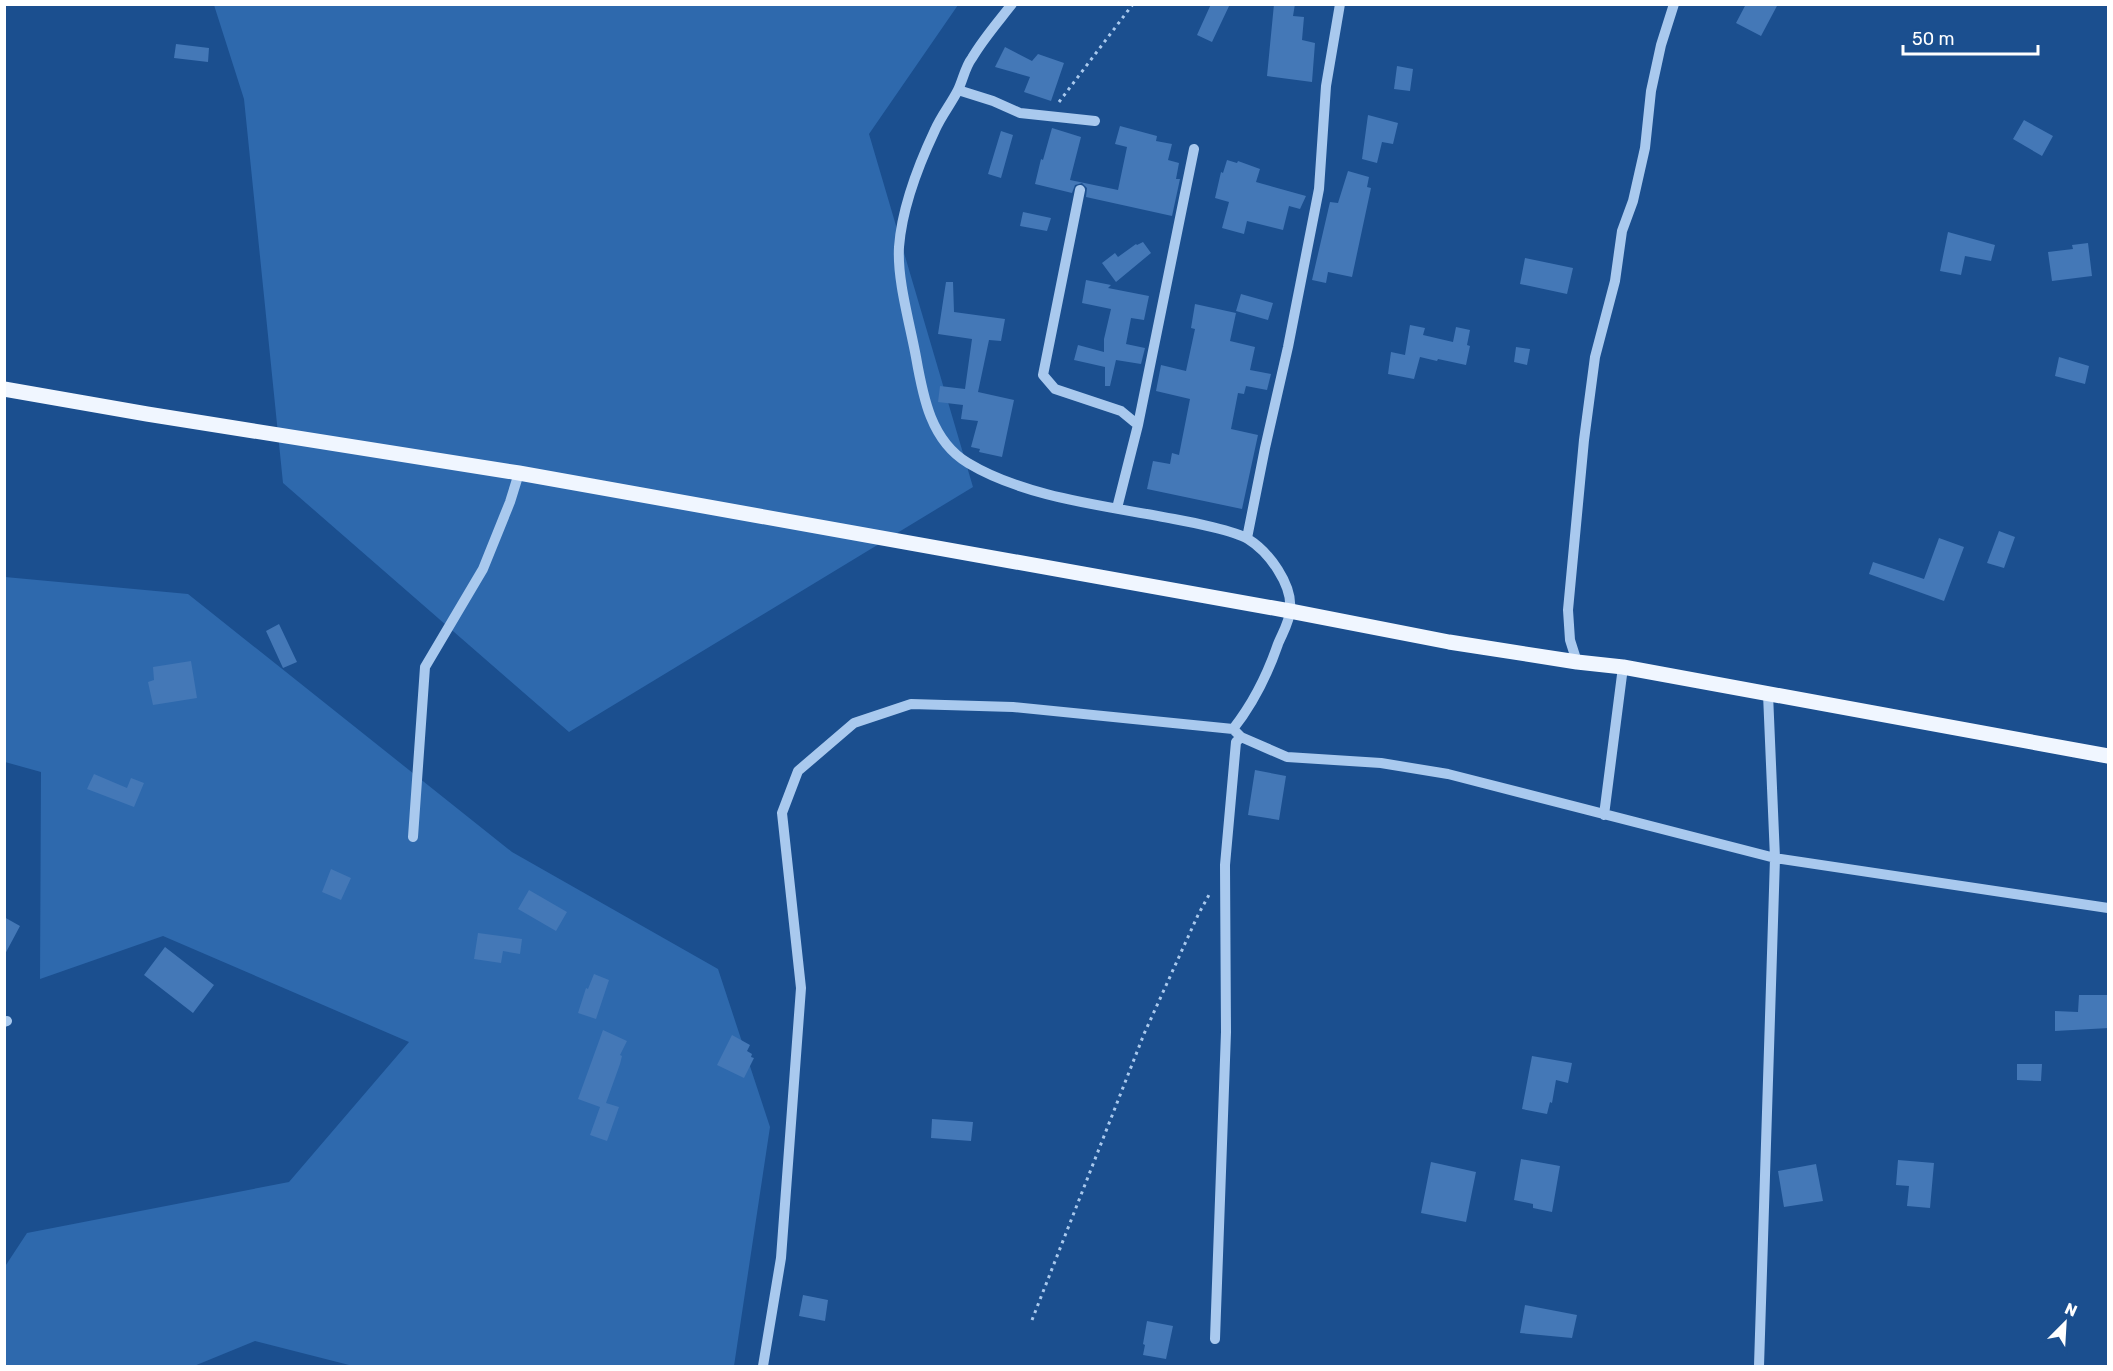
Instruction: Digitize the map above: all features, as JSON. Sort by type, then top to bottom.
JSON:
[{"type":"main road","points":[[4,389],[519,473],[1290,611],[1449,642],[1623,667],[2109,756]]},
{"type":"street","points":[[1012,4],[970,60],[958,90],[935,129],[916,174],[903,218],[899,249],[903,289],[922,392],[935,429],[947,447],[967,463],[999,478],[1074,501],[1196,523],[1247,538],[1271,560],[1286,583],[1290,611],[1272,663],[1241,719],[1236,742],[1225,865],[1226,1032],[1215,1339]]},
{"type":"street","points":[[1247,538],[1319,189],[1326,86],[1340,4]]},
{"type":"street","points":[[1577,662],[1569,640],[1568,610],[1584,440],[1595,357],[1615,280],[1622,231],[1633,201],[1643,158],[1651,91],[1661,45],[1674,4]]},
{"type":"street","points":[[958,90],[993,101],[1020,113],[1095,121]]},
{"type":"street","points":[[1117,508],[1138,425],[1194,149]]},
{"type":"street","points":[[1080,190],[1043,375],[1055,389],[1121,411],[1138,425]]},
{"type":"street","points":[[413,837],[425,667],[483,568],[510,502],[519,473]]},
{"type":"street","points":[[1604,815],[1623,667]]},
{"type":"street","points":[[1760,1366],[1775,858],[1768,694]]},
{"type":"street","points":[[763,1366],[781,1258],[801,988],[782,813],[798,771],[854,723],[911,704],[1013,707],[1237,733],[1287,758],[1381,763],[1448,774],[1775,858],[2109,908]]},
{"type":"path","points":[[1043,114],[1058,104],[1133,4]]},
{"type":"path","points":[[1032,1320],[1144,1034],[1198,915],[1225,865]]},
{"type":"shaded area","points":[[214,5],[958,5],[869,134],[973,487],[569,732],[283,483],[244,99]]},
{"type":"shaded area","points":[[5,577],[188,594],[512,852],[718,969],[770,1127],[734,1366],[353,1366],[255,1341],[194,1366],[5,1366],[4,1268],[27,1233],[289,1182],[409,1042],[163,936],[40,979],[41,772],[5,762]]},
{"type":"building","points":[[1211,4],[1230,4],[1212,42],[1197,35]]},
{"type":"building","points":[[1274,4],[1295,4],[1293,16],[1304,17],[1302,40],[1315,43],[1312,82],[1267,76]]},
{"type":"building","points":[[1746,4],[1778,4],[1761,36],[1736,23]]},
{"type":"building","points":[[176,44],[209,48],[208,62],[174,58]]},
{"type":"building","points":[[1005,47],[1032,61],[1038,54],[1064,63],[1051,101],[1024,92],[1030,77],[995,67]]},
{"type":"building","points":[[1397,66],[1413,69],[1410,91],[1394,89]]},
{"type":"building","points":[[1368,115],[1398,123],[1393,144],[1382,142],[1377,163],[1362,159]]},
{"type":"building","points":[[2024,120],[2053,136],[2042,156],[2013,139]]},
{"type":"building","points":[[1120,126],[1157,136],[1156,141],[1172,144],[1168,160],[1179,163],[1176,179],[1180,179],[1172,216],[1086,197],[1087,188],[1082,183],[1075,185],[1072,193],[1035,184],[1052,128],[1081,137],[1070,180],[1118,190],[1127,147],[1115,144]]},
{"type":"building","points":[[1001,131],[1013,135],[1001,178],[988,174]]},
{"type":"building","points":[[1227,160],[1237,163],[1238,161],[1260,169],[1256,182],[1306,196],[1300,209],[1289,206],[1283,230],[1247,221],[1244,234],[1222,228],[1229,202],[1215,198],[1221,172],[1223,173]]},
{"type":"building","points":[[1348,171],[1369,177],[1367,187],[1371,188],[1352,277],[1328,272],[1326,283],[1312,280],[1330,202],[1338,203]]},
{"type":"building","points":[[1023,212],[1051,218],[1047,231],[1020,226]]},
{"type":"building","points":[[1948,232],[1995,245],[1991,261],[1965,256],[1961,275],[1940,271]]},
{"type":"building","points":[[1143,242],[1151,253],[1116,282],[1102,263],[1115,253],[1118,257],[1136,244]]},
{"type":"building","points":[[2088,243],[2092,276],[2052,281],[2048,252],[2073,249],[2072,245]]},
{"type":"building","points":[[1525,258],[1573,268],[1567,294],[1520,284]]},
{"type":"building","points":[[1086,280],[1111,285],[1108,288],[1149,296],[1144,320],[1131,318],[1126,344],[1145,348],[1141,364],[1116,360],[1110,386],[1105,386],[1105,367],[1074,360],[1078,345],[1104,352],[1104,339],[1111,309],[1082,303]]},
{"type":"building","points":[[946,282],[953,282],[954,312],[1005,319],[1001,341],[989,340],[978,392],[1014,400],[1002,457],[979,452],[980,449],[971,447],[978,421],[961,419],[963,405],[938,402],[940,386],[965,389],[972,339],[938,334]]},
{"type":"building","points":[[1241,294],[1273,303],[1268,320],[1236,311]]},
{"type":"building","points":[[1195,304],[1236,313],[1230,341],[1255,347],[1250,370],[1271,374],[1267,390],[1246,386],[1244,394],[1238,393],[1231,429],[1258,435],[1242,509],[1147,489],[1153,461],[1170,464],[1172,453],[1179,455],[1190,399],[1156,391],[1161,365],[1186,371],[1195,329],[1191,328]]},
{"type":"building","points":[[1410,325],[1425,328],[1423,335],[1453,342],[1456,327],[1470,330],[1467,345],[1470,346],[1466,365],[1420,357],[1414,379],[1388,374],[1391,352],[1405,355]]},
{"type":"building","points":[[1516,347],[1530,349],[1527,365],[1514,362]]},
{"type":"building","points":[[2059,357],[2089,366],[2085,384],[2055,376]]},
{"type":"building","points":[[1999,531],[2015,537],[2004,568],[1987,563]]},
{"type":"building","points":[[1939,538],[1964,547],[1944,601],[1869,574],[1873,562],[1924,579]]},
{"type":"building","points":[[279,624],[297,662],[283,668],[266,631]]},
{"type":"building","points":[[191,661],[197,698],[153,705],[148,682],[154,680],[153,667]]},
{"type":"building","points":[[1255,770],[1286,776],[1279,820],[1248,815]]},
{"type":"building","points":[[94,774],[127,788],[131,778],[144,783],[134,807],[87,789]]},
{"type":"building","points":[[331,869],[351,878],[341,900],[322,892]]},
{"type":"building","points":[[529,890],[567,912],[556,931],[518,909]]},
{"type":"building","points":[[4,917],[20,926],[4,956]]},
{"type":"building","points":[[478,933],[522,939],[520,954],[503,951],[501,963],[474,959]]},
{"type":"building","points":[[165,947],[214,985],[193,1013],[144,975]]},
{"type":"building","points":[[594,974],[609,980],[596,1019],[578,1013],[586,988],[588,989]]},
{"type":"building","points":[[2079,995],[2109,995],[2109,1028],[2055,1031],[2055,1011],[2078,1012]]},
{"type":"building","points":[[603,1030],[627,1041],[620,1055],[622,1056],[620,1064],[606,1103],[619,1107],[607,1141],[590,1135],[600,1107],[578,1099]]},
{"type":"building","points":[[732,1035],[750,1045],[747,1051],[754,1058],[744,1078],[717,1065]]},
{"type":"building","points":[[1532,1056],[1572,1063],[1568,1083],[1556,1080],[1552,1103],[1550,1102],[1547,1114],[1522,1109]]},
{"type":"building","points":[[2017,1064],[2042,1064],[2041,1081],[2017,1080]]},
{"type":"building","points":[[932,1119],[973,1122],[971,1141],[931,1138]]},
{"type":"building","points":[[1521,1159],[1560,1166],[1552,1212],[1533,1208],[1533,1204],[1514,1200]]},
{"type":"building","points":[[1898,1160],[1934,1163],[1930,1208],[1907,1206],[1909,1186],[1896,1185]]},
{"type":"building","points":[[1431,1162],[1476,1172],[1466,1222],[1421,1213]]},
{"type":"building","points":[[1816,1164],[1823,1201],[1784,1207],[1778,1171]]},
{"type":"building","points":[[803,1295],[828,1300],[825,1321],[799,1316]]},
{"type":"building","points":[[1525,1305],[1577,1315],[1572,1338],[1520,1333]]},
{"type":"building","points":[[1147,1321],[1173,1326],[1166,1359],[1143,1355]]}]
